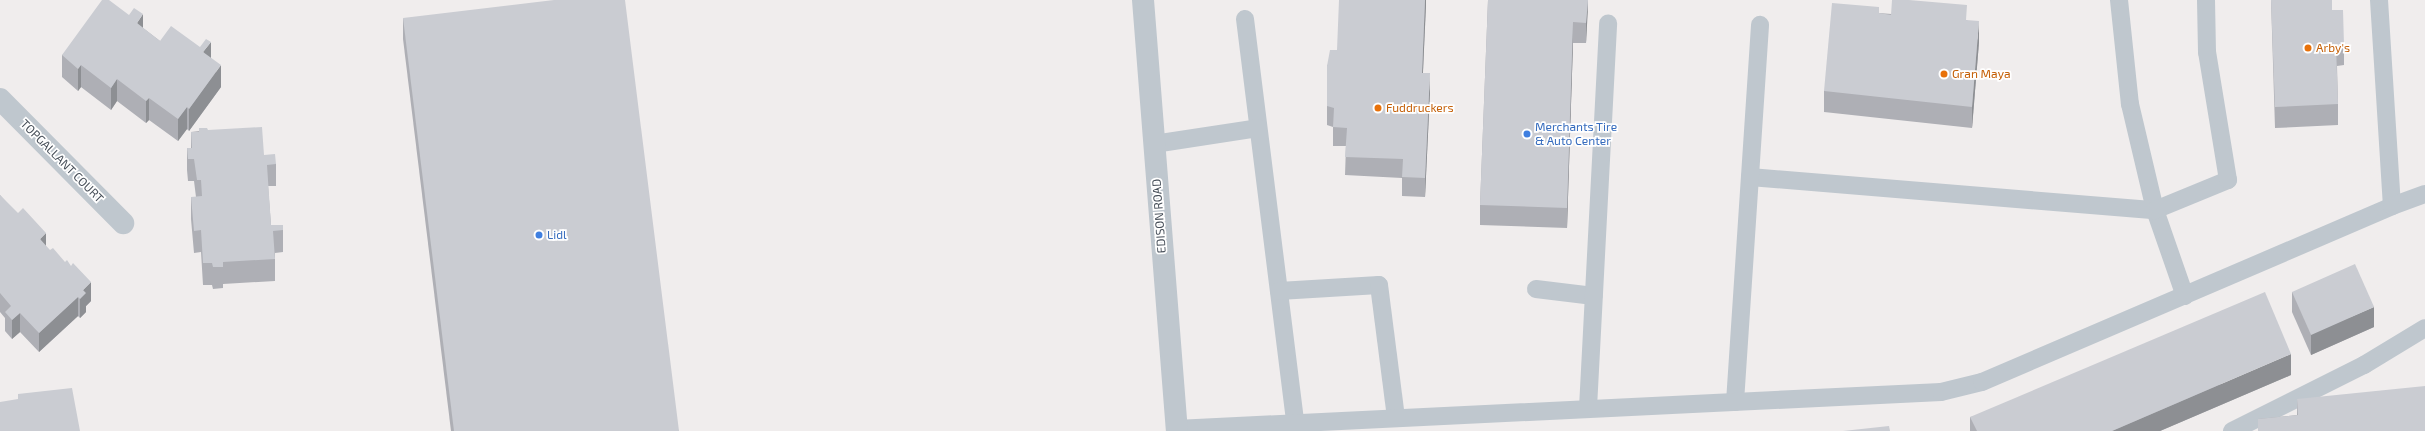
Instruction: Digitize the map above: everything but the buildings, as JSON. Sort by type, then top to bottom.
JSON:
[{"type":"street","name":"EDISON ROAD","points":[[1143,0],[1176,430]]},
{"type":"street","name":"TOPGALLANT COURT","points":[[0,99],[123,223]]},
{"type":"lane","points":[[2119,0],[2130,104],[2155,210],[2185,296]]},
{"type":"lane","points":[[1750,177],[2155,210],[2228,180],[2206,52],[2206,0]]},
{"type":"lane","points":[[2379,0],[2392,206]]},
{"type":"lane","points":[[1245,19],[1295,422]]},
{"type":"lane","points":[[1588,408],[1608,24]]},
{"type":"lane","points":[[1735,402],[1760,25]]},
{"type":"lane","points":[[1154,144],[1258,128]]},
{"type":"lane","points":[[1176,430],[1295,422],[1948,391],[1982,382],[2392,206],[2425,194]]},
{"type":"lane","points":[[1279,291],[1379,285],[1396,417]]},
{"type":"lane","points":[[1536,289],[1594,296]]},
{"type":"lane","points":[[2232,431],[2364,365],[2425,328]]},
{"type":"place","name":"Arby's","points":[[2308,48]]},
{"type":"place","name":"Gran Maya","points":[[1944,74]]},
{"type":"place","name":"Fuddruckers","points":[[1378,108]]},
{"type":"place","name":"Merchants Tire & Auto Center","points":[[1527,134]]},
{"type":"place","name":"Lidl","points":[[539,235]]}]
